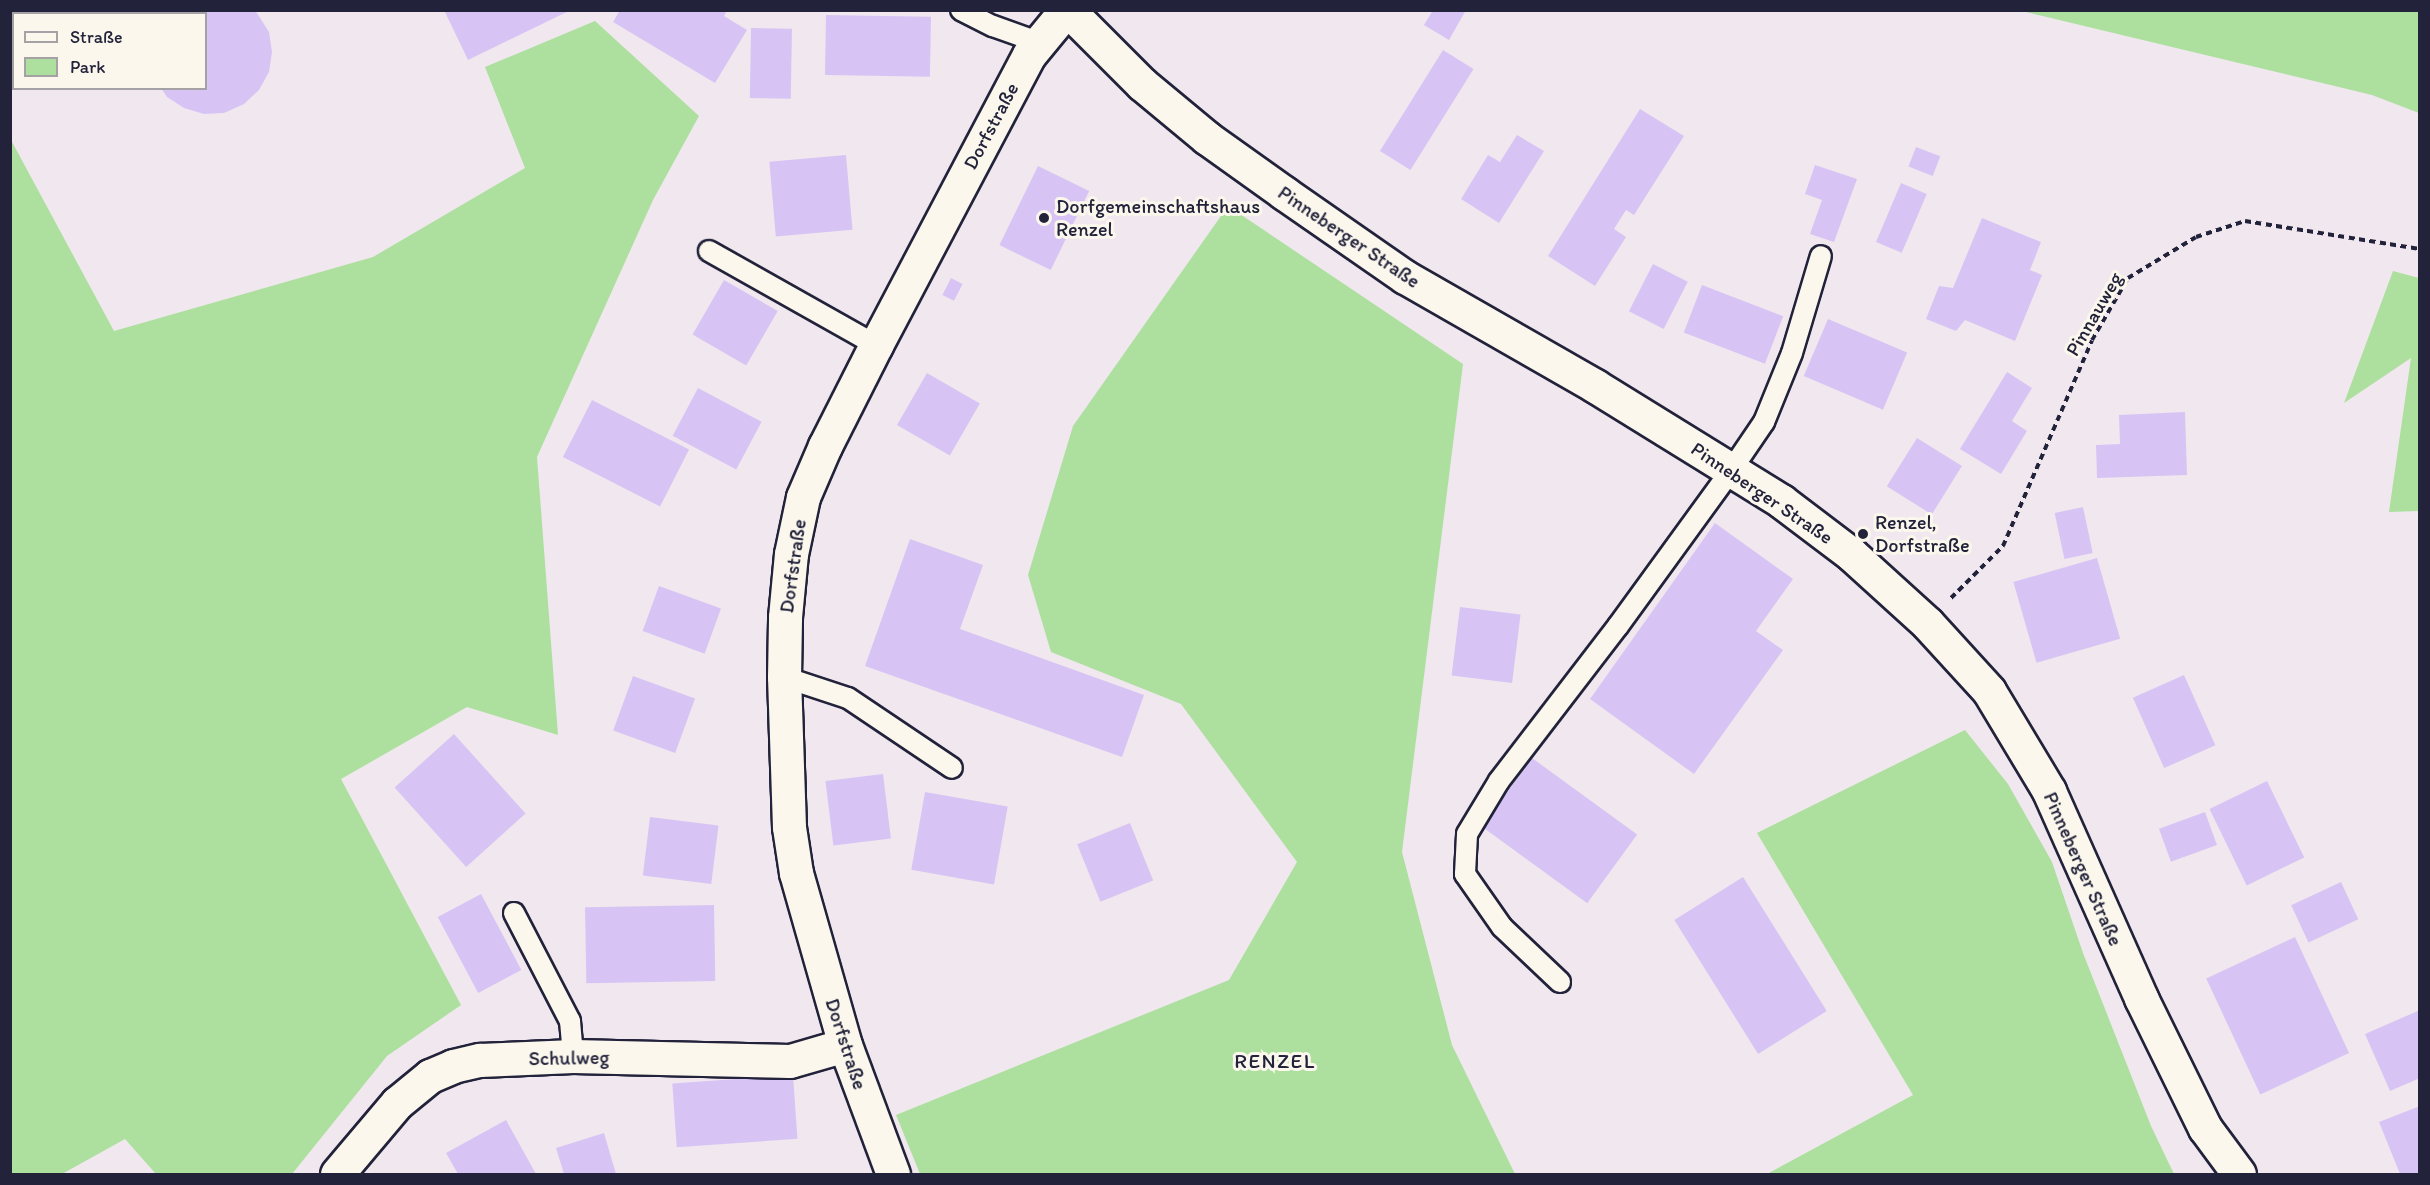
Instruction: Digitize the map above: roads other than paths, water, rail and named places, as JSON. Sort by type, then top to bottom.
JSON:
[{"type":"street","name":"Dorfstraße","points":[[892,1174],[845,1045],[796,873],[789,827],[784,677],[785,617],[791,554],[803,497],[825,446],[876,345],[1029,55],[1067,10]]},
{"type":"street","name":"Pinneberger Straße","points":[[1067,10],[1142,84],[1199,132],[1405,277],[1595,386],[1781,501],[1851,554],[1927,622],[1989,691],[2049,791],[2151,1018],[2205,1128],[2239,1174]]},
{"type":"street","name":"Schulweg","points":[[337,1174],[397,1103],[430,1076],[453,1066],[480,1060],[573,1056],[790,1061],[845,1045]]},
{"type":"lane","points":[[961,10],[993,26],[1038,42]]},
{"type":"lane","points":[[709,251],[876,345]]},
{"type":"lane","points":[[1560,982],[1502,927],[1465,874],[1467,834],[1498,781],[1604,644],[1764,422],[1792,353],[1821,256]]},
{"type":"lane","points":[[784,677],[848,698],[952,768]]},
{"type":"lane","points":[[514,913],[570,1021],[573,1056]]},
{"type":"place","name":"Dorfgemeinschaftshaus Renzel","points":[[1044,218]]},
{"type":"place","name":"Renzel, Dorfstraße","points":[[1863,534]]},
{"type":"district","name":"RENZEL","points":[[1275,1061]]}]
